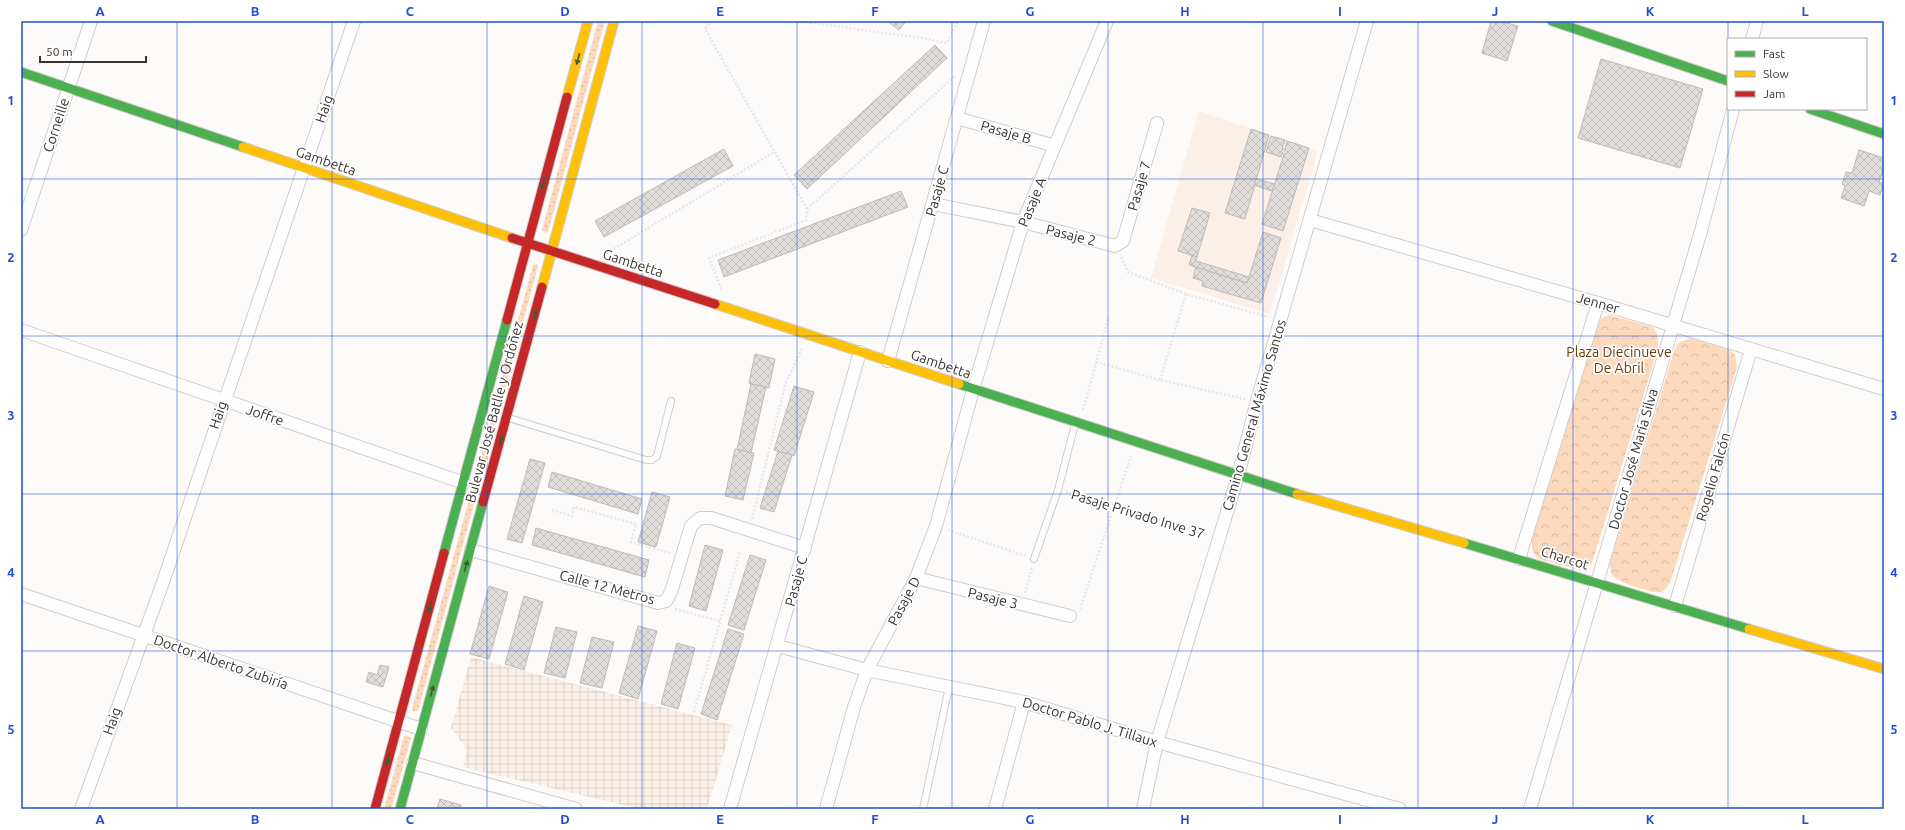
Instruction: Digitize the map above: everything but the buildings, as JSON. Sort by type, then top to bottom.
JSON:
[{"type":"street","name":"Corneille","points":[[21,230],[91,21]]},
{"type":"street","name":"Haig","points":[[81,809],[162,585],[223,401],[354,21]]},
{"type":"street","name":"Bulevar José Batlle y Ordóñez","points":[[375,809],[588,21]]},
{"type":"street","name":"Bulevar José Batlle y Ordóñez","points":[[400,809],[614,21]]},
{"type":"street","name":"Pasaje C","points":[[888,361],[984,21]]},
{"type":"street","name":"Pasaje A","points":[[972,390],[1023,222],[1107,21]]},
{"type":"street","name":"Camino General Máximo Santos","points":[[1143,809],[1157,742],[1238,476],[1257,401],[1367,21]]},
{"type":"street","points":[[1552,21],[1727,81]]},
{"type":"street","points":[[1752,38],[1757,21]]},
{"type":"street","name":"Gambetta","points":[[21,72],[528,243],[972,390],[1238,476]]},
{"type":"street","name":"Doctor José María Silva","points":[[1530,809],[1701,231],[1734,110]]},
{"type":"street","points":[[1813,110],[1884,134]]},
{"type":"street","name":"Pasaje B","points":[[957,118],[1055,146]]},
{"type":"street","name":"Pasaje 7","points":[[1115,246],[1123,241],[1158,122]]},
{"type":"street","name":"Pasaje 2","points":[[933,204],[1023,222],[1115,246]]},
{"type":"street","name":"Jenner","points":[[1310,220],[1598,303],[1884,389]]},
{"type":"street","points":[[1519,559],[1598,303]]},
{"type":"street","name":"Joffre","points":[[21,330],[464,483]]},
{"type":"street","name":"Rogelio Falcón","points":[[1675,606],[1751,349]]},
{"type":"street","name":"Pasaje C","points":[[730,809],[778,646],[860,352]]},
{"type":"street","name":"Pasaje D","points":[[826,809],[854,707],[866,670],[916,578],[936,526],[972,390]]},
{"type":"street","name":"Charcot","points":[[1238,476],[1597,582],[1884,669]]},
{"type":"street","name":"Calle 12 Metros","points":[[471,550],[658,602],[666,601],[671,592],[691,526],[700,518],[711,518],[805,548]]},
{"type":"street","name":"Pasaje 3","points":[[916,578],[1070,616]]},
{"type":"street","name":"Doctor Alberto Zubiría","points":[[21,594],[421,729]]},
{"type":"street","name":"Doctor Pablo J. Tillaux","points":[[778,646],[866,670],[1024,702],[1157,742],[1400,809]]},
{"type":"street","points":[[995,809],[1024,702]]},
{"type":"street","points":[[413,763],[576,809]]},
{"type":"lane","points":[[507,418],[646,460],[652,460],[657,456],[671,402]]},
{"type":"lane","name":"Pasaje Privado Inve 37","points":[[1034,559],[1058,490],[1077,423]]},
{"type":"lane","points":[[923,809],[949,687]]},
{"type":"path","points":[[707,302],[722,291],[709,258],[806,220],[807,209],[705,30],[712,21]]},
{"type":"path","points":[[798,21],[922,38],[947,43],[958,21]]},
{"type":"path","points":[[807,209],[973,60]]},
{"type":"path","points":[[604,254],[774,152]]},
{"type":"path","points":[[1115,246],[1128,272],[1186,294],[1281,320]]},
{"type":"path","points":[[1160,380],[1186,294]]},
{"type":"path","points":[[1077,423],[1109,316]]},
{"type":"path","points":[[749,530],[785,385],[807,335]]},
{"type":"path","points":[[1096,362],[1160,380],[1257,401]]},
{"type":"path","points":[[1070,616],[1079,613],[1135,442]]},
{"type":"path","name":"Pasaje Privado Inve 37","points":[[1058,490],[1218,538]]},
{"type":"path","points":[[552,510],[572,516],[574,507],[636,524],[631,542],[682,556]]},
{"type":"path","points":[[936,526],[1034,559],[1022,605]]},
{"type":"path","points":[[694,712],[740,552]]},
{"type":"path","points":[[666,601],[676,610],[720,622]]},
{"type":"shaded area","points":[[1199,111],[1318,151],[1270,314],[1151,278]]},
{"type":"shaded area","points":[[471,657],[732,725],[707,809],[640,809],[463,767],[467,750],[451,728]]},
{"type":"green space","points":[[598,21],[605,21],[548,232],[545,233],[542,230]]},
{"type":"green space","points":[[537,264],[538,266],[418,711],[413,711],[412,709],[533,265]]},
{"type":"green space","name":"Plaza Diecinueve De Abril","points":[[1609,315],[1652,327],[1657,333],[1658,348],[1593,560],[1591,565],[1580,570],[1539,559],[1532,550],[1532,539],[1598,320]]},
{"type":"green space","name":"Plaza Diecinueve De Abril","points":[[1690,338],[1730,350],[1735,355],[1737,367],[1670,583],[1660,592],[1656,592],[1635,587],[1616,578],[1611,573],[1610,563],[1674,351],[1677,344]]},
{"type":"green space","points":[[407,735],[411,738],[391,809],[384,809],[404,736]]},
{"type":"traffic: fast","points":[[1552,21],[1727,81]]},
{"type":"traffic: fast","points":[[21,72],[243,147]]},
{"type":"traffic: fast","points":[[1813,110],[1884,134]]},
{"type":"traffic: fast","points":[[444,553],[507,320]]},
{"type":"traffic: fast","points":[[959,384],[1297,494]]},
{"type":"traffic: fast","points":[[400,809],[483,502]]},
{"type":"traffic: fast","points":[[1464,543],[1749,629]]},
{"type":"traffic: slow","points":[[567,97],[588,21]]},
{"type":"traffic: slow","points":[[542,287],[614,21]]},
{"type":"traffic: slow","points":[[243,147],[512,238]]},
{"type":"traffic: slow","points":[[715,304],[959,384]]},
{"type":"traffic: slow","points":[[1297,494],[1464,543]]},
{"type":"traffic: slow","points":[[1749,629],[1884,669]]},
{"type":"traffic: jam","points":[[507,320],[567,97]]},
{"type":"traffic: jam","points":[[512,238],[715,304]]},
{"type":"traffic: jam","points":[[483,502],[542,287]]},
{"type":"traffic: jam","points":[[375,809],[444,553]]}]
